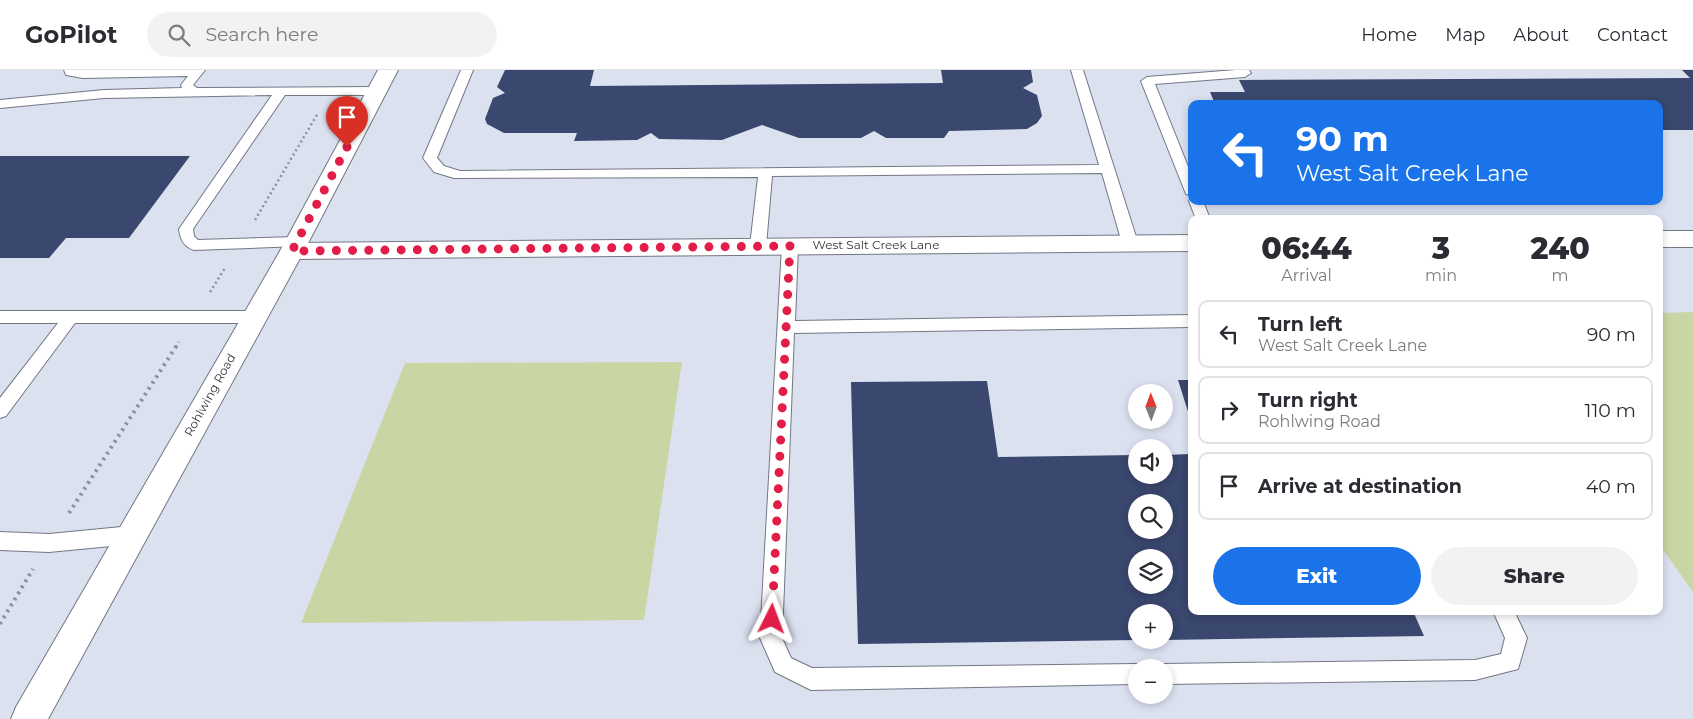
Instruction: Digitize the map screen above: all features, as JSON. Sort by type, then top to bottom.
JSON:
[{"type":"street","name":"Rohlwing Road","points":[[29,719],[294,246],[388,70]]},
{"type":"street","points":[[1663,239],[1693,238]]},
{"type":"street","name":"West Salt Creek Lane","points":[[294,246],[790,246],[1188,243]]},
{"type":"lane","points":[[70,70],[70,72],[83,74],[198,71]]},
{"type":"lane","points":[[467,70],[430,158],[439,169],[459,176],[1107,169]]},
{"type":"lane","points":[[1077,70],[1130,243]]},
{"type":"lane","points":[[1188,184],[1147,81],[1245,73],[1243,70]]},
{"type":"lane","points":[[197,92],[189,90],[187,85],[198,71]]},
{"type":"lane","points":[[0,104],[104,94],[377,91]]},
{"type":"lane","points":[[281,92],[186,229],[187,237],[194,245],[294,246]]},
{"type":"lane","points":[[758,246],[765,172]]},
{"type":"lane","points":[[790,246],[771,638],[783,665],[811,679],[1128,674]]},
{"type":"lane","points":[[0,317],[254,317]]},
{"type":"lane","points":[[0,411],[72,317]]},
{"type":"lane","points":[[786,327],[1188,321]]},
{"type":"lane","points":[[0,541],[49,543],[132,535]]},
{"type":"lane","points":[[1173,674],[1475,670],[1510,662],[1516,638],[1505,615]]},
{"type":"path","points":[[0,624],[49,543],[194,318],[331,92]]},
{"type":"green space","points":[[1693,312],[1693,592],[1663,550],[1663,313]]},
{"type":"green space","points":[[682,362],[644,620],[301,623],[405,363]]},
{"type":"building","points":[[505,70],[594,70],[590,86],[943,83],[941,70],[1031,70],[1033,82],[1023,88],[1037,95],[1042,116],[1037,123],[1027,129],[949,131],[944,138],[886,138],[874,131],[861,138],[799,138],[762,125],[722,140],[659,139],[651,133],[637,140],[574,141],[577,133],[504,133],[487,124],[485,119],[493,98],[505,93],[497,87]]},
{"type":"building","points":[[1682,70],[1693,70],[1693,130],[1663,130],[1663,100],[1213,100],[1210,92],[1245,92],[1239,80],[1690,78]]},
{"type":"building","points":[[0,156],[190,156],[129,238],[66,238],[49,258],[0,258]]},
{"type":"building","points":[[1178,380],[1188,380],[1188,412]]},
{"type":"building","points":[[987,381],[998,457],[1128,455],[1128,484],[1173,484],[1173,455],[1188,454],[1188,615],[1415,615],[1424,636],[1173,640],[1173,604],[1128,604],[1128,640],[858,644],[851,382]]},
{"type":"route","points":[[347,147],[292,251],[790,246],[772,619]]}]
